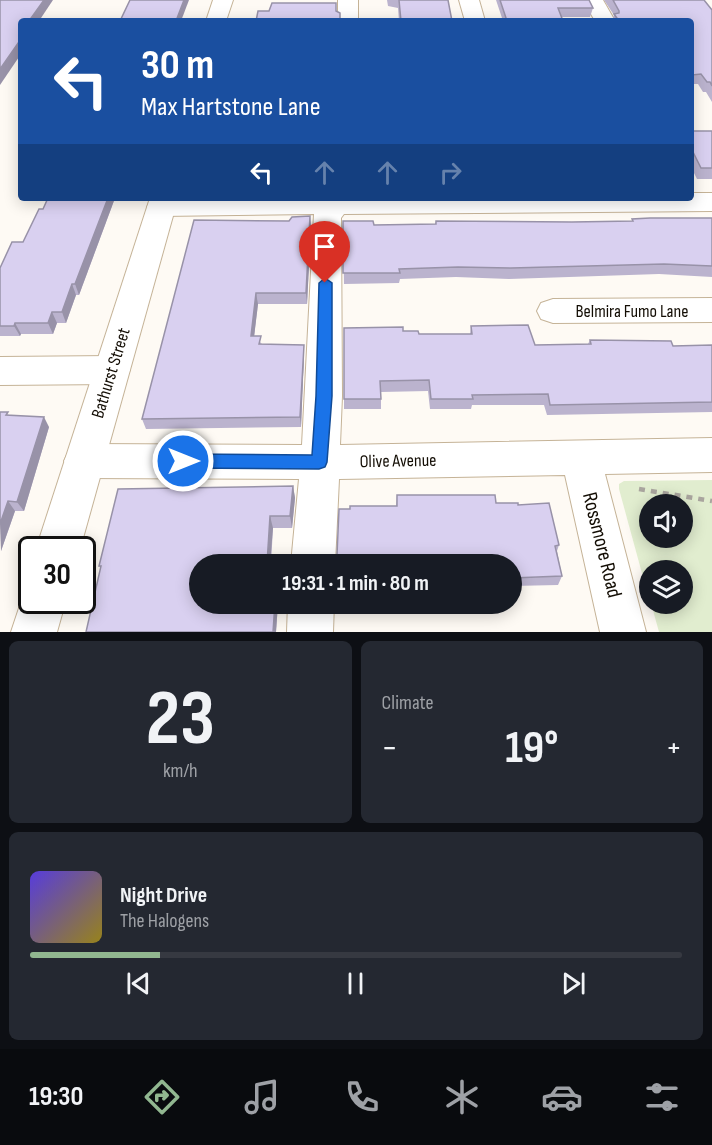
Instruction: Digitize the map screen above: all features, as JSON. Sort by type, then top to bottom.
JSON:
[{"type":"street","points":[[217,18],[223,0]]},
{"type":"street","points":[[348,0],[348,18]]},
{"type":"street","points":[[469,0],[474,18]]},
{"type":"street","points":[[594,0],[603,18]]},
{"type":"street","points":[[162,203],[521,201]]},
{"type":"street","points":[[314,554],[324,396],[327,217],[338,202]]},
{"type":"street","name":"Bathurst Street","points":[[62,536],[162,203]]},
{"type":"street","name":"Belmira Fumo Lane","points":[[553,311],[712,310]]},
{"type":"street","points":[[0,371],[112,370]]},
{"type":"street","name":"Olive Avenue","points":[[84,461],[319,462],[712,455]]},
{"type":"street","name":"Rossmore Road","points":[[581,458],[623,632]]},
{"type":"street","points":[[34,632],[39,614]]},
{"type":"street","points":[[310,632],[311,614]]},
{"type":"path","points":[[633,487],[712,501]]},
{"type":"green space","points":[[712,480],[712,632],[659,632],[654,614],[693,614],[693,560],[639,560],[639,562],[619,484],[624,481]]},
{"type":"building","points":[[0,0],[44,0],[31,18],[18,18],[18,43],[0,69]]},
{"type":"building","points":[[130,0],[184,0],[177,18],[121,18]]},
{"type":"building","points":[[399,0],[448,0],[451,18],[401,18]]},
{"type":"building","points":[[500,0],[589,0],[593,8],[558,8],[562,18],[506,18]]},
{"type":"building","points":[[613,0],[704,0],[712,10],[712,86],[701,74],[694,75],[694,18],[617,18],[614,14],[619,11]]},
{"type":"building","points":[[272,3],[336,3],[336,11],[340,13],[340,18],[257,18],[258,11],[269,11]]},
{"type":"building","points":[[694,131],[712,131],[712,168],[701,168],[694,154]]},
{"type":"building","points":[[47,201],[107,201],[62,312],[52,312],[48,323],[15,323],[14,326],[0,326],[0,268],[12,242],[23,242],[39,209],[43,209]]},
{"type":"building","points":[[310,216],[306,293],[256,293],[251,336],[261,336],[259,344],[304,345],[300,417],[142,419],[194,220],[289,221],[292,217]]},
{"type":"building","points":[[712,218],[712,266],[664,264],[458,267],[399,269],[400,273],[343,273],[343,221],[373,221],[374,225],[436,224],[436,221],[633,221],[632,219]]},
{"type":"building","points":[[528,325],[535,345],[591,344],[590,340],[671,341],[673,346],[712,345],[712,402],[550,405],[548,394],[472,395],[473,399],[431,399],[429,380],[380,381],[381,399],[344,399],[344,328],[403,327],[403,331],[418,331],[419,334],[472,334],[471,326]]},
{"type":"building","points":[[0,412],[8,412],[6,415],[44,417],[17,502],[8,501],[0,524]]},
{"type":"building","points":[[293,486],[290,516],[270,516],[268,554],[189,554],[189,614],[274,614],[273,632],[86,632],[90,614],[96,614],[96,588],[101,566],[99,566],[118,489]]},
{"type":"building","points":[[397,495],[495,495],[496,503],[518,503],[518,505],[549,503],[559,545],[555,546],[562,576],[522,578],[522,554],[337,554],[339,509],[350,509],[350,506],[397,506]]},
{"type":"route","points":[[183,461],[319,462],[324,396],[325,283]]}]
